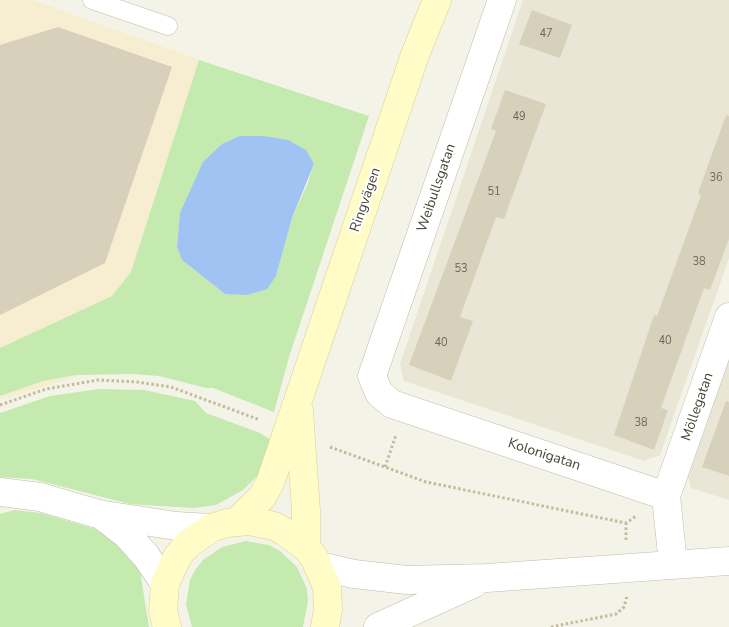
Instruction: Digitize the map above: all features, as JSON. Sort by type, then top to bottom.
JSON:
[{"type":"main road","name":"Ringvägen","points":[[167,627],[162,611],[165,584],[170,570],[187,545],[224,525],[262,496],[270,483],[415,55],[437,0]]},
{"type":"main road","name":"Ringvägen","points":[[298,402],[312,556],[328,598],[325,627]]},
{"type":"main road","points":[[224,525],[249,521],[274,526],[286,532],[312,556]]},
{"type":"street","name":"Weibullsgatan","points":[[372,376],[502,0]]},
{"type":"street","name":"Möllegatan","points":[[666,496],[729,317]]},
{"type":"street","name":"Kolonigatan","points":[[372,376],[379,393],[392,404],[666,496]]},
{"type":"street","points":[[0,492],[40,496],[98,514],[176,526],[224,525]]},
{"type":"street","points":[[666,496],[673,564]]},
{"type":"street","points":[[98,514],[127,535],[146,556],[165,584]]},
{"type":"street","points":[[312,556],[354,574],[407,580],[487,578],[729,561]]},
{"type":"street","points":[[378,627],[487,578]]},
{"type":"lane","points":[[92,0],[168,26]]},
{"type":"path","points":[[0,406],[46,389],[98,380],[137,382],[171,387],[264,422]]},
{"type":"path","points":[[322,444],[426,482],[626,523],[666,496]]},
{"type":"shaded area","points":[[0,0],[33,0],[206,62],[102,369],[0,400]]},
{"type":"shaded area","points":[[523,0],[729,0],[729,258],[660,455],[644,461],[404,381],[400,364]]},
{"type":"shaded area","points":[[729,358],[729,500],[691,488],[688,476]]},
{"type":"green space","points":[[199,60],[369,116],[289,357],[274,412],[213,388],[206,388],[159,376],[132,374],[76,375],[43,381],[0,396],[0,348],[112,296],[131,272]],"holes":[[[314,164],[292,218],[276,276],[225,294],[182,260],[177,247],[180,213]]]},
{"type":"green space","points":[[99,389],[144,390],[195,401],[206,413],[260,433],[271,440],[267,461],[256,477],[243,490],[216,505],[193,508],[130,504],[32,479],[0,477],[0,413],[50,396]]},
{"type":"green space","points":[[14,510],[41,513],[95,529],[127,548],[140,571],[149,627],[0,627],[0,514]]},
{"type":"green space","points":[[246,541],[269,545],[280,551],[297,567],[307,589],[308,601],[303,627],[192,627],[186,604],[190,580],[195,570],[203,560],[222,547]]},
{"type":"water","points":[[240,136],[264,136],[288,140],[306,150],[314,164],[292,218],[276,276],[267,289],[247,295],[225,294],[182,260],[177,247],[180,213],[203,162],[222,144]]},
{"type":"building","points":[[532,10],[572,25],[560,58],[519,44]]},
{"type":"building","points":[[58,27],[172,67],[105,263],[0,315],[0,45]]},
{"type":"building","points":[[505,90],[546,104],[504,219],[496,217],[460,317],[473,321],[451,381],[409,365],[496,131],[491,129]]},
{"type":"building","points":[[726,115],[729,116],[729,239],[710,290],[704,288],[661,408],[668,410],[654,450],[614,435],[654,315],[657,316],[701,195],[698,193]]},
{"type":"building","points":[[726,401],[729,402],[729,476],[702,467]]}]
